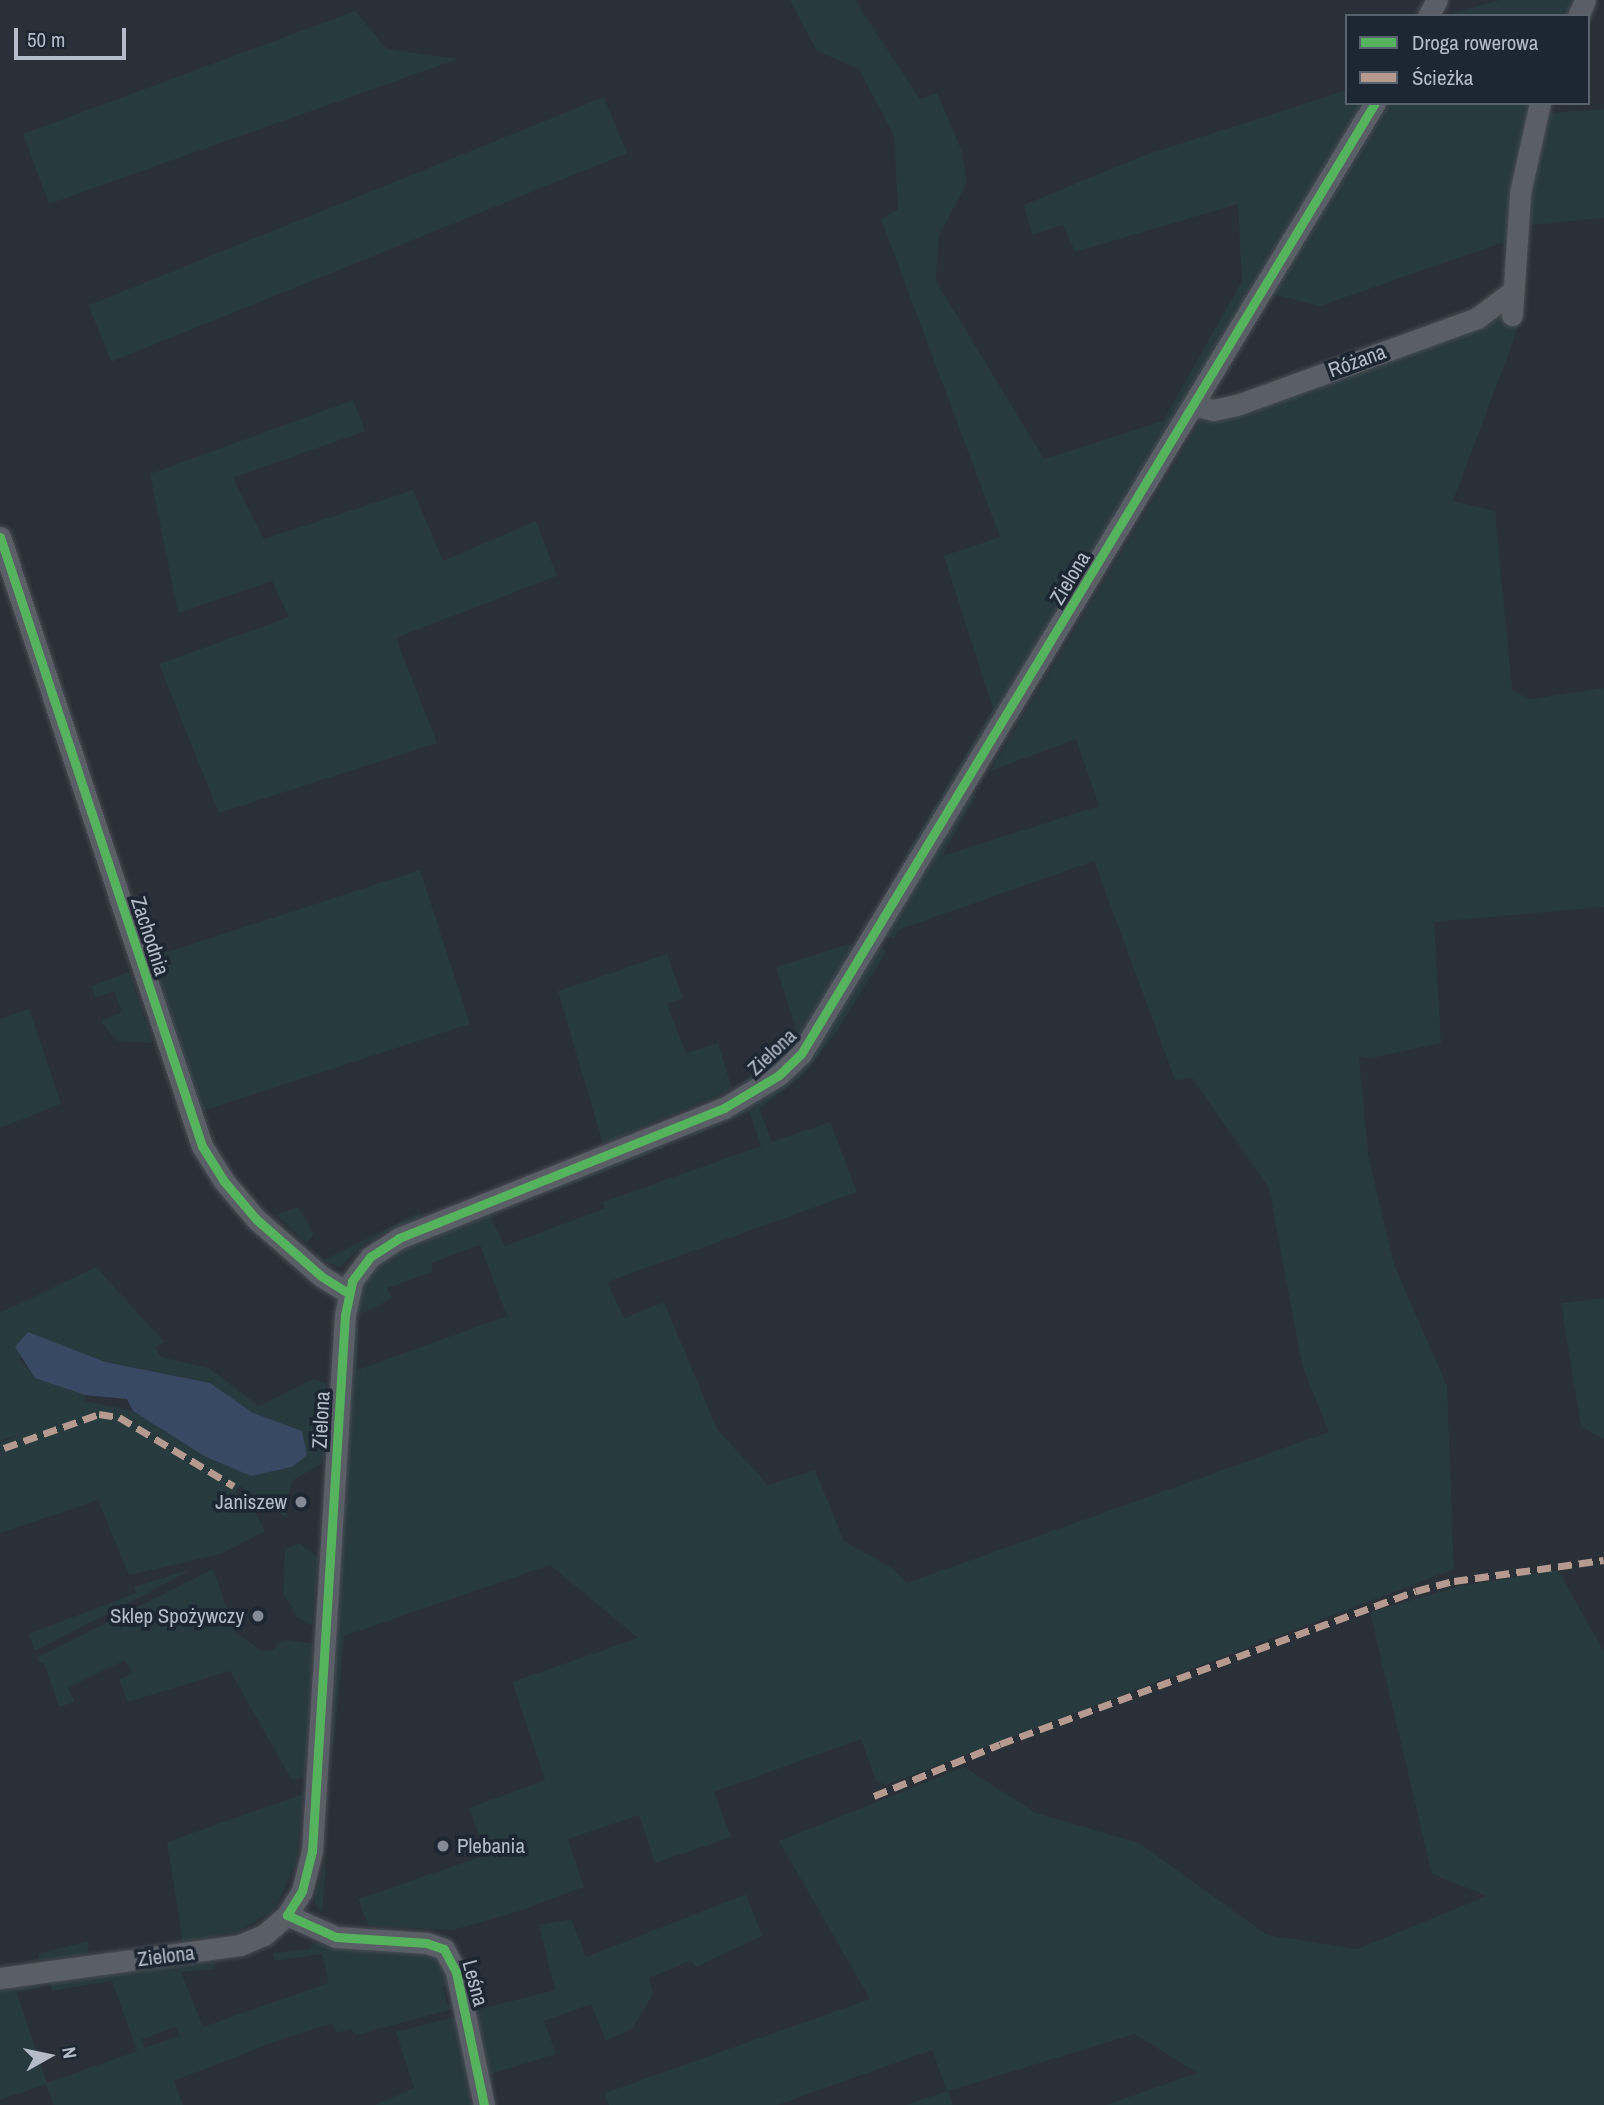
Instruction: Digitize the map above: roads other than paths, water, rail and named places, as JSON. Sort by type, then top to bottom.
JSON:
[{"type":"street","name":"Zielona","points":[[0,1978],[240,1945],[264,1935],[287,1915],[302,1891],[312,1851],[348,1293],[370,1258],[399,1238],[724,1108],[779,1075],[802,1054],[1374,105]]},
{"type":"street","points":[[1512,315],[1520,193],[1540,105]]},
{"type":"street","name":"Różana","points":[[1194,405],[1213,410],[1237,405],[1477,318],[1513,291]]},
{"type":"street","name":"Zachodnia","points":[[0,537],[202,1146],[223,1180],[256,1219],[321,1276],[348,1293]]},
{"type":"street","name":"Leśna","points":[[287,1915],[336,1937],[427,1942],[443,1948],[456,1972],[484,2105]]},
{"type":"water","points":[[28,1332],[105,1362],[210,1383],[253,1413],[302,1431],[307,1455],[292,1467],[251,1476],[204,1456],[133,1411],[127,1399],[85,1395],[35,1378],[15,1347]]},
{"type":"place","name":"Janiszew","points":[[301,1502]]},
{"type":"place","name":"Sklep Spożywczy","points":[[258,1616]]},
{"type":"place","name":"Plebania","points":[[443,1846]]}]
